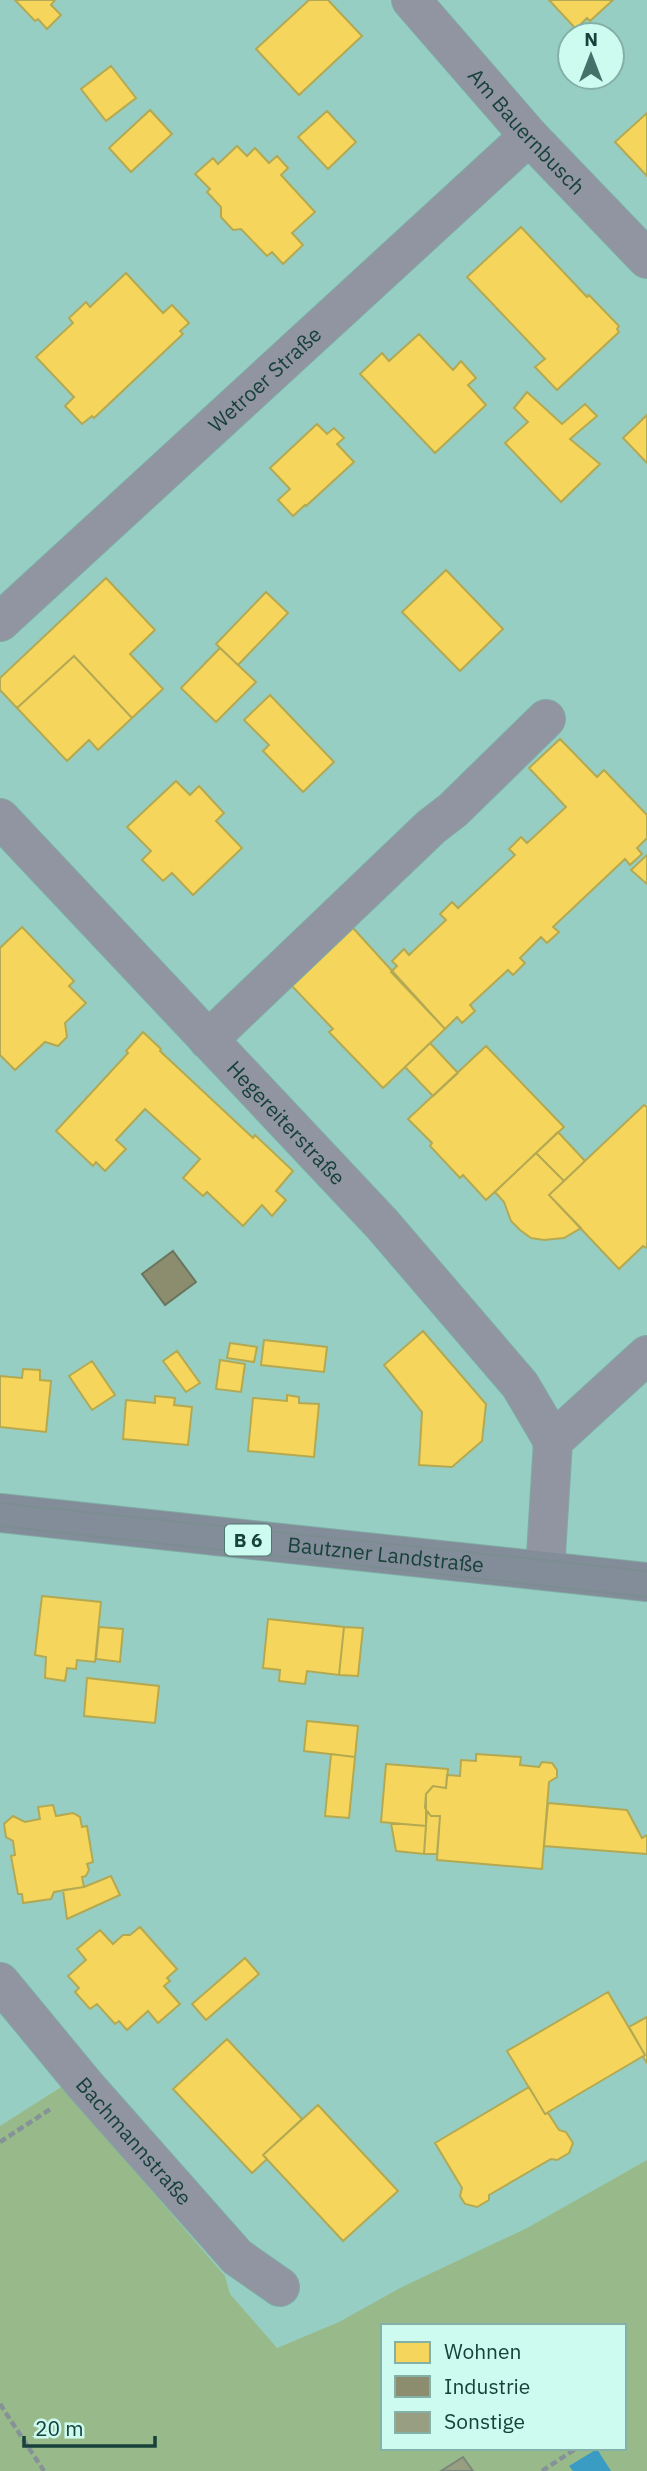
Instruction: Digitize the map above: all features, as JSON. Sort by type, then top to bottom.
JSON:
[{"type":"main road","name":"Bautzner Landstraße","points":[[0,1513],[647,1582]]},
{"type":"street","name":"Am Bauernbusch","points":[[411,0],[529,136],[647,259]]},
{"type":"street","name":"Wetroer Straße","points":[[0,622],[529,136]]},
{"type":"street","points":[[208,1040],[546,719]]},
{"type":"street","name":"Hegereiterstraße","points":[[0,818],[382,1224],[520,1385],[553,1441]]},
{"type":"street","points":[[545,1571],[553,1441],[647,1355]]},
{"type":"street","name":"Bachmannstraße","points":[[0,1982],[85,2085],[237,2257],[280,2287]]},
{"type":"path","points":[[0,2142],[85,2085]]},
{"type":"path","points":[[0,2404],[44,2471]]},
{"type":"path","points":[[542,2471],[574,2450]]},
{"type":"green space","points":[[66,2084],[70,2096],[225,2276],[230,2294],[277,2348],[339,2322],[402,2287],[527,2228],[647,2160],[647,2471],[0,2471],[0,2126]]},
{"type":"water","points":[[598,2450],[611,2471],[573,2471],[569,2466]]},
{"type":"building: Wohnen","points":[[15,0],[55,0],[51,5],[61,15],[47,29],[38,19],[35,21]]},
{"type":"building: Wohnen","points":[[309,0],[328,0],[362,36],[299,95],[256,49]]},
{"type":"building: Wohnen","points":[[549,0],[613,0],[590,21],[587,18],[584,21],[569,21]]},
{"type":"building: Wohnen","points":[[111,66],[136,98],[106,121],[81,89]]},
{"type":"building: Wohnen","points":[[150,110],[172,134],[131,172],[109,148]]},
{"type":"building: Wohnen","points":[[327,111],[356,142],[328,169],[298,137]]},
{"type":"building: Wohnen","points":[[647,113],[647,176],[615,142]]},
{"type":"building: Wohnen","points":[[237,146],[247,156],[255,148],[269,163],[277,156],[288,168],[281,175],[315,212],[292,233],[303,245],[283,264],[272,252],[267,256],[241,229],[233,230],[221,217],[221,207],[207,192],[210,189],[195,174],[213,158],[218,164]]},
{"type":"building: Wohnen","points":[[521,227],[587,297],[589,295],[619,326],[619,332],[557,390],[535,367],[545,359],[467,277]]},
{"type":"building: Wohnen","points":[[126,273],[163,313],[172,305],[189,323],[180,331],[183,334],[94,418],[92,416],[82,424],[65,406],[74,397],[36,357],[73,323],[69,318],[86,302],[90,307]]},
{"type":"building: Wohnen","points":[[419,334],[453,370],[461,361],[476,378],[468,385],[486,405],[435,453],[360,374],[382,353],[389,361]]},
{"type":"building: Wohnen","points":[[527,392],[562,424],[585,404],[597,416],[570,439],[600,464],[561,502],[505,443],[528,422],[514,408]]},
{"type":"building: Wohnen","points":[[647,415],[647,463],[623,438]]},
{"type":"building: Wohnen","points":[[317,424],[327,434],[334,428],[344,438],[337,444],[354,462],[293,516],[278,500],[290,489],[270,468]]},
{"type":"building: Wohnen","points":[[446,570],[503,629],[460,671],[402,612]]},
{"type":"building: Wohnen","points":[[106,578],[155,630],[130,654],[163,689],[132,718],[74,656],[17,708],[0,690],[0,678]]},
{"type":"building: Wohnen","points":[[266,592],[288,613],[238,665],[216,644]]},
{"type":"building: Wohnen","points":[[220,648],[256,682],[216,722],[181,688]]},
{"type":"building: Wohnen","points":[[74,656],[132,718],[98,750],[89,740],[67,761],[17,708]]},
{"type":"building: Wohnen","points":[[270,695],[334,762],[303,792],[263,751],[269,745],[244,720]]},
{"type":"building: Wohnen","points":[[560,739],[597,777],[604,770],[647,815],[647,838],[637,848],[642,854],[630,865],[625,859],[553,927],[559,932],[547,943],[541,937],[520,958],[525,963],[513,975],[508,970],[470,1005],[475,1011],[462,1023],[457,1017],[445,1029],[391,972],[397,966],[392,961],[404,949],[409,955],[446,920],[440,914],[452,902],[458,908],[515,855],[509,849],[521,837],[527,843],[566,807],[529,768]]},
{"type":"building: Wohnen","points":[[176,781],[190,795],[199,786],[224,813],[216,821],[242,848],[193,895],[172,873],[163,881],[142,860],[151,851],[127,827]]},
{"type":"building: Wohnen","points":[[647,855],[647,884],[631,870]]},
{"type":"building: Wohnen","points":[[22,927],[74,981],[69,986],[86,1003],[65,1023],[67,1037],[58,1046],[45,1042],[15,1070],[0,1055],[0,948]]},
{"type":"building: Wohnen","points":[[353,928],[445,1029],[383,1088],[329,1032],[333,1029],[292,986]]},
{"type":"building: Wohnen","points":[[143,1032],[253,1138],[255,1135],[293,1171],[276,1191],[286,1200],[272,1216],[262,1205],[243,1226],[207,1192],[203,1196],[183,1178],[200,1159],[145,1109],[116,1140],[126,1149],[105,1171],[96,1162],[93,1166],[56,1131],[128,1053],[126,1051]]},
{"type":"building: Wohnen","points":[[430,1043],[458,1073],[433,1096],[405,1067]]},
{"type":"building: Wohnen","points":[[486,1046],[564,1127],[486,1200],[463,1175],[460,1178],[430,1146],[432,1143],[408,1119]]},
{"type":"building: Wohnen","points":[[644,1105],[647,1107],[647,1248],[643,1246],[619,1269],[549,1195]]},
{"type":"building: Wohnen","points":[[558,1132],[585,1161],[564,1181],[536,1153]]},
{"type":"building: Wohnen","points":[[536,1153],[564,1181],[549,1195],[581,1228],[564,1238],[531,1238],[511,1221],[504,1202],[495,1192]]},
{"type":"building: Wohnen","points":[[423,1331],[486,1404],[482,1441],[452,1467],[419,1465],[422,1412],[384,1365]]},
{"type":"building: Wohnen","points":[[264,1340],[327,1347],[324,1372],[261,1365]]},
{"type":"building: Wohnen","points":[[230,1343],[257,1347],[254,1362],[227,1358]]},
{"type":"building: Wohnen","points":[[177,1351],[200,1383],[186,1392],[163,1361]]},
{"type":"building: Wohnen","points":[[220,1360],[245,1364],[241,1392],[216,1389]]},
{"type":"building: Wohnen","points":[[92,1361],[115,1395],[92,1410],[69,1376]]},
{"type":"building: Wohnen","points":[[23,1369],[40,1370],[40,1380],[51,1381],[46,1432],[0,1427],[0,1376],[22,1378]]},
{"type":"building: Wohnen","points":[[287,1395],[299,1397],[299,1403],[319,1404],[314,1457],[248,1451],[253,1398],[287,1401]]},
{"type":"building: Wohnen","points":[[155,1396],[175,1398],[174,1405],[192,1407],[188,1445],[123,1439],[126,1400],[155,1403]]},
{"type":"building: Wohnen","points":[[42,1596],[101,1602],[95,1662],[77,1660],[76,1669],[67,1668],[65,1681],[45,1678],[46,1657],[35,1655]]},
{"type":"building: Wohnen","points":[[268,1619],[344,1627],[339,1675],[307,1671],[305,1684],[279,1681],[280,1670],[263,1668]]},
{"type":"building: Wohnen","points":[[99,1627],[123,1629],[120,1662],[96,1659]]},
{"type":"building: Wohnen","points":[[344,1627],[363,1628],[358,1676],[339,1675]]},
{"type":"building: Wohnen","points":[[87,1678],[159,1686],[155,1723],[84,1716]]},
{"type":"building: Wohnen","points":[[307,1721],[358,1726],[355,1757],[304,1751]]},
{"type":"building: Wohnen","points":[[331,1754],[355,1757],[349,1818],[325,1816]]},
{"type":"building: Wohnen","points":[[476,1754],[521,1757],[520,1765],[539,1767],[542,1762],[552,1763],[557,1770],[557,1777],[549,1782],[542,1869],[437,1860],[440,1816],[431,1816],[425,1808],[426,1794],[433,1786],[446,1788],[447,1775],[460,1776],[461,1760],[476,1761]]},
{"type":"building: Wohnen","points":[[386,1764],[448,1769],[446,1788],[433,1786],[426,1794],[426,1826],[381,1822]]},
{"type":"building: Wohnen","points":[[548,1803],[627,1810],[642,1838],[647,1835],[647,1854],[544,1846]]},
{"type":"building: Wohnen","points":[[53,1805],[56,1816],[73,1813],[80,1817],[82,1827],[87,1826],[93,1862],[87,1864],[89,1870],[86,1876],[82,1877],[84,1887],[54,1892],[51,1899],[23,1903],[22,1894],[18,1894],[11,1856],[15,1855],[13,1841],[6,1837],[4,1824],[13,1816],[25,1822],[40,1819],[38,1807]]},
{"type":"building: Wohnen","points":[[427,1811],[431,1816],[440,1816],[437,1854],[424,1854]]},
{"type":"building: Wohnen","points":[[391,1823],[426,1826],[424,1854],[396,1851]]},
{"type":"building: Wohnen","points":[[111,1876],[120,1895],[67,1919],[63,1890],[84,1887]]},
{"type":"building: Wohnen","points":[[140,1927],[177,1969],[167,1978],[170,1981],[164,1986],[180,2004],[158,2023],[148,2011],[127,2030],[119,2021],[115,2024],[97,2004],[90,2009],[75,1992],[79,1988],[68,1976],[86,1960],[77,1949],[100,1930],[113,1944],[123,1935],[130,1935]]},
{"type":"building: Wohnen","points":[[245,1958],[259,1974],[206,2020],[192,2004]]},
{"type":"building: Wohnen","points":[[608,1992],[645,2055],[545,2114],[507,2051]]},
{"type":"building: Wohnen","points":[[647,2017],[647,2063],[629,2027]]},
{"type":"building: Wohnen","points":[[227,2039],[302,2119],[263,2155],[267,2159],[252,2173],[173,2089]]},
{"type":"building: Wohnen","points":[[529,2087],[545,2114],[548,2113],[559,2130],[566,2132],[573,2143],[569,2153],[557,2160],[551,2159],[489,2195],[489,2200],[477,2207],[465,2204],[460,2196],[462,2188],[435,2143]]},
{"type":"building: Wohnen","points":[[318,2105],[398,2191],[343,2241],[263,2155]]},
{"type":"building: Industrie","points":[[173,1251],[196,1282],[165,1305],[142,1274]]},
{"type":"building: Sonstige","points":[[463,2457],[473,2471],[441,2471]]},
{"type":"tram line","points":[[0,1503],[647,1571]]},
{"type":"tram line","points":[[0,1526],[647,1597]]}]
